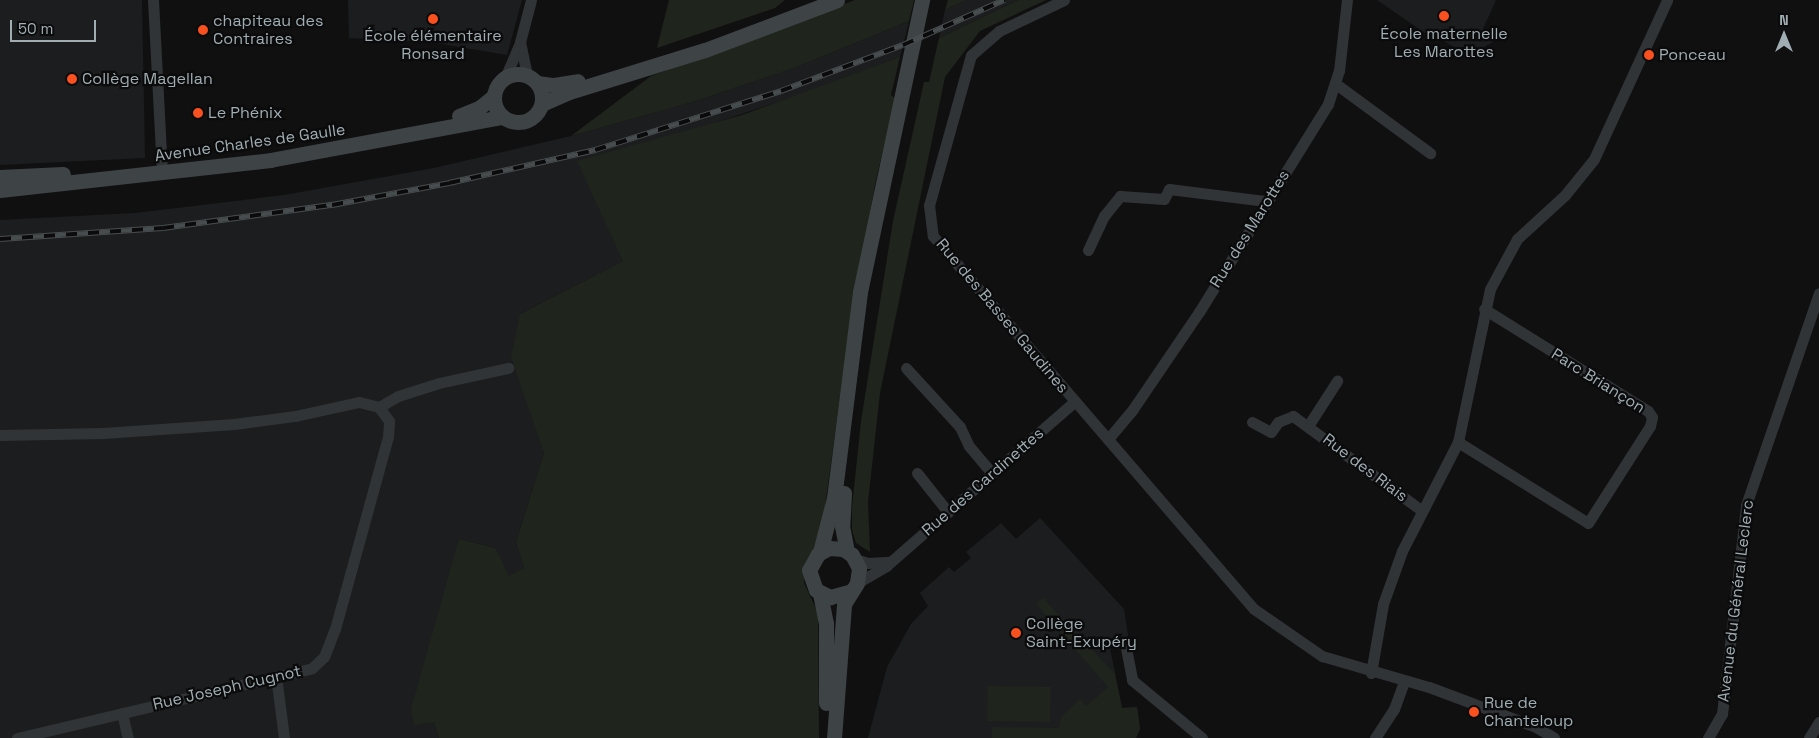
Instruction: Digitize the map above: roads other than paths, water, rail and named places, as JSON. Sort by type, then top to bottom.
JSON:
[{"type":"main road","points":[[810,2],[588,78],[562,85],[532,80],[516,74],[504,78],[494,96],[496,107],[502,117],[514,122],[525,122],[537,114],[542,104],[568,92],[705,50],[837,0]]},
{"type":"main road","points":[[834,738],[843,611],[859,568],[851,555],[842,516],[859,353],[922,0]]},
{"type":"main road","points":[[820,552],[834,498],[860,292],[907,88],[931,0]]},
{"type":"main road","points":[[532,80],[542,104]]},
{"type":"main road","name":"Avenue Charles de Gaulle","points":[[0,177],[162,170],[268,153],[412,127],[468,114],[494,96]]},
{"type":"main road","name":"Avenue Charles de Gaulle","points":[[0,190],[306,155],[502,117]]},
{"type":"main road","points":[[826,738],[826,623],[820,593],[813,585],[810,570],[812,560],[820,552],[834,547],[851,555]]},
{"type":"main road","points":[[820,593],[835,597],[853,587]]},
{"type":"street","points":[[153,0],[162,170]]},
{"type":"street","points":[[504,78],[520,42],[531,0]]},
{"type":"street","name":"Rue des Basses Gaudines","points":[[1064,0],[999,31],[971,54],[928,216],[933,236],[1108,439]]},
{"type":"street","name":"Rue des Marottes","points":[[1108,439],[1133,409],[1198,312],[1328,104],[1336,84],[1347,0]]},
{"type":"street","points":[[1371,672],[1384,604],[1402,551],[1458,442],[1484,309],[1497,275],[1517,239],[1565,195],[1594,159],[1668,0]]},
{"type":"street","points":[[520,42],[532,80]]},
{"type":"street","points":[[1336,84],[1430,153]]},
{"type":"street","points":[[1088,250],[1104,216],[1120,196],[1164,199],[1169,189],[1266,201]]},
{"type":"street","name":"Avenue du Général Leclerc","points":[[1708,738],[1722,714],[1746,505],[1819,293]]},
{"type":"street","name":"Parc Briançon","points":[[1458,442],[1588,524],[1650,426],[1652,417],[1648,411],[1484,309]]},
{"type":"street","points":[[0,435],[103,433],[234,424],[295,416],[359,402],[379,407],[398,396],[439,383],[508,368]]},
{"type":"street","points":[[906,368],[960,427],[968,446],[992,473]]},
{"type":"street","name":"Rue des Riais","points":[[1308,426],[1337,381]]},
{"type":"street","name":"Rue des Cardinettes","points":[[853,587],[890,562],[1074,401]]},
{"type":"street","name":"Rue Joseph Cugnot","points":[[17,738],[312,668],[324,656],[330,644],[388,437],[389,421],[379,407]]},
{"type":"street","name":"Rue des Riais","points":[[1252,422],[1271,432],[1278,422],[1294,416],[1422,510]]},
{"type":"street","points":[[1108,439],[1254,609],[1322,656],[1508,716],[1554,738]]},
{"type":"street","points":[[917,473],[948,512]]},
{"type":"street","points":[[851,555],[868,563],[890,562]]},
{"type":"street","points":[[1126,648],[1132,680],[1202,738]]},
{"type":"street","points":[[276,676],[284,738]]},
{"type":"street","points":[[1375,738],[1394,709],[1404,681]]},
{"type":"street","points":[[122,713],[128,738]]},
{"type":"street","points":[[1809,738],[1819,722]]},
{"type":"railway","points":[[0,239],[163,228],[332,205],[449,183],[595,150],[781,91],[903,45],[1004,0]]},
{"type":"place","name":"École maternelle Les Marottes","points":[[1444,16]]},
{"type":"place","name":"École élémentaire Ronsard","points":[[433,19]]},
{"type":"place","name":"chapiteau des Contraires","points":[[203,30]]},
{"type":"place","name":"Ponceau","points":[[1649,55]]},
{"type":"place","name":"Collège Magellan","points":[[72,79]]},
{"type":"place","name":"Le Phénix","points":[[198,113]]},
{"type":"place","name":"Collège Saint-Exupéry","points":[[1016,633]]},
{"type":"place","name":"Rue de Chanteloup","points":[[1474,712]]}]
